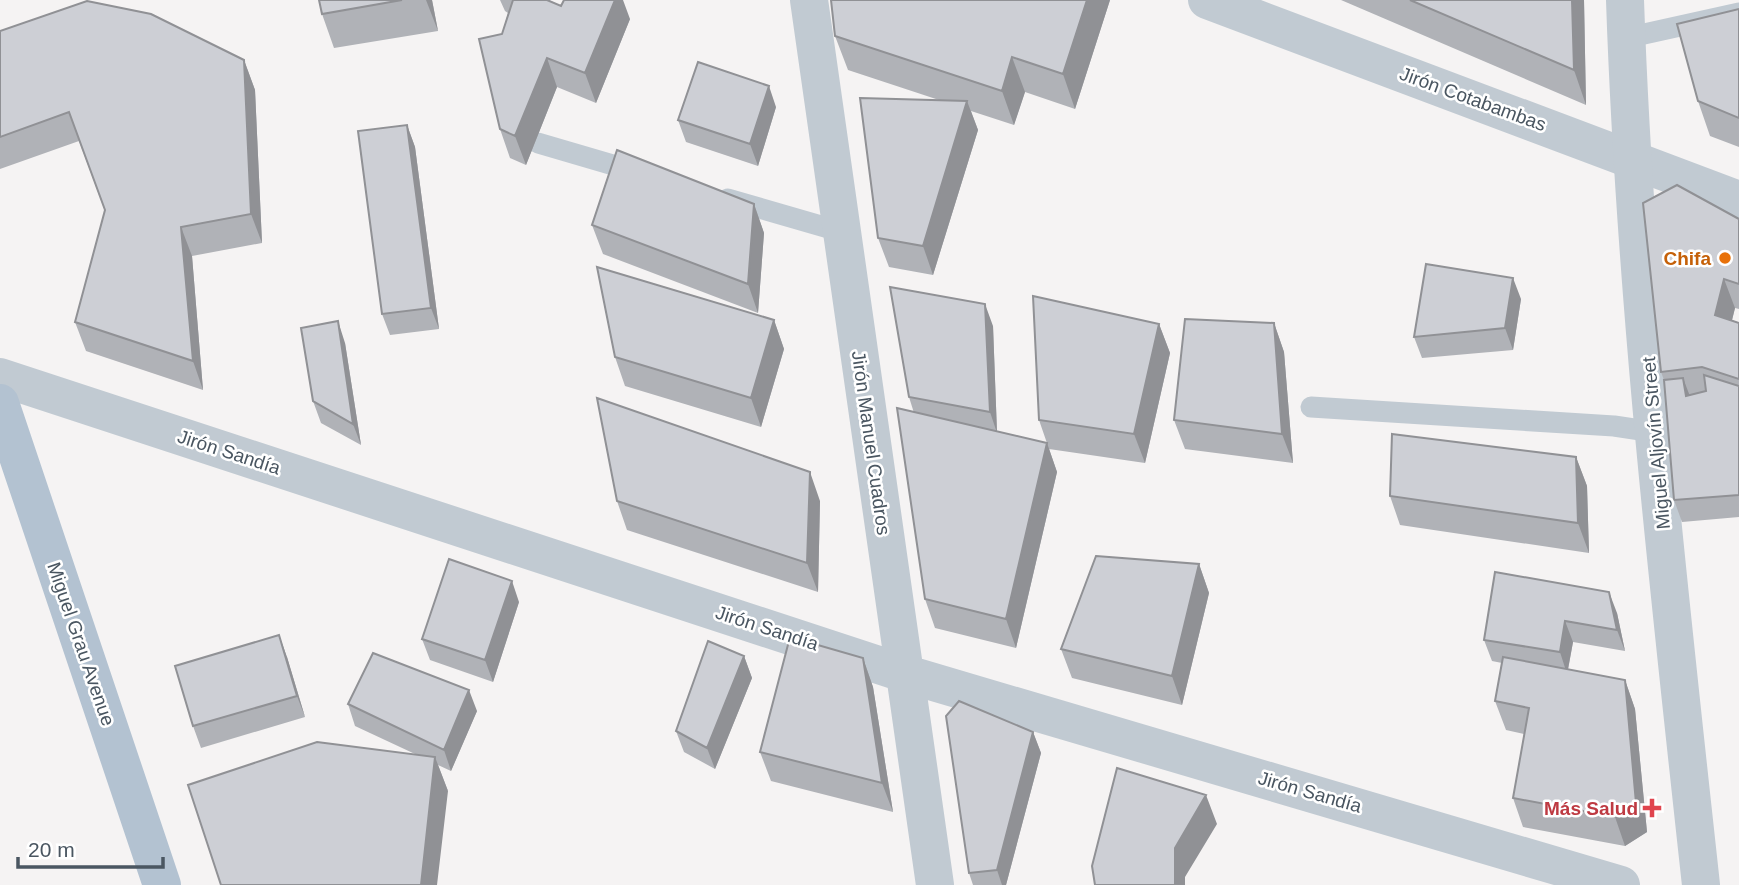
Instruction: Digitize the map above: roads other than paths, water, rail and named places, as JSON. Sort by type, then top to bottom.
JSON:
[{"type":"main road","name":"Miguel Grau Avenue","points":[[0,403],[162,885]]},
{"type":"street","name":"Jirón Manuel Cuadros","points":[[809,0],[935,885]]},
{"type":"street","name":"Jirón Cotabambas","points":[[1207,0],[1739,200]]},
{"type":"street","name":"Miguel Aljovín Street","points":[[1625,0],[1631,158],[1654,432],[1701,885]]},
{"type":"street","name":"Jirón Sandía","points":[[0,377],[903,673],[1621,885]]},
{"type":"lane","points":[[1626,38],[1739,13]]},
{"type":"lane","points":[[538,143],[657,178]]},
{"type":"lane","points":[[710,194],[842,232]]},
{"type":"lane","points":[[1311,407],[1614,426],[1654,432]]},
{"type":"place","name":"Chifa","points":[[1725,258]]},
{"type":"place","name":"Más Salud","points":[[1652,808]]}]
